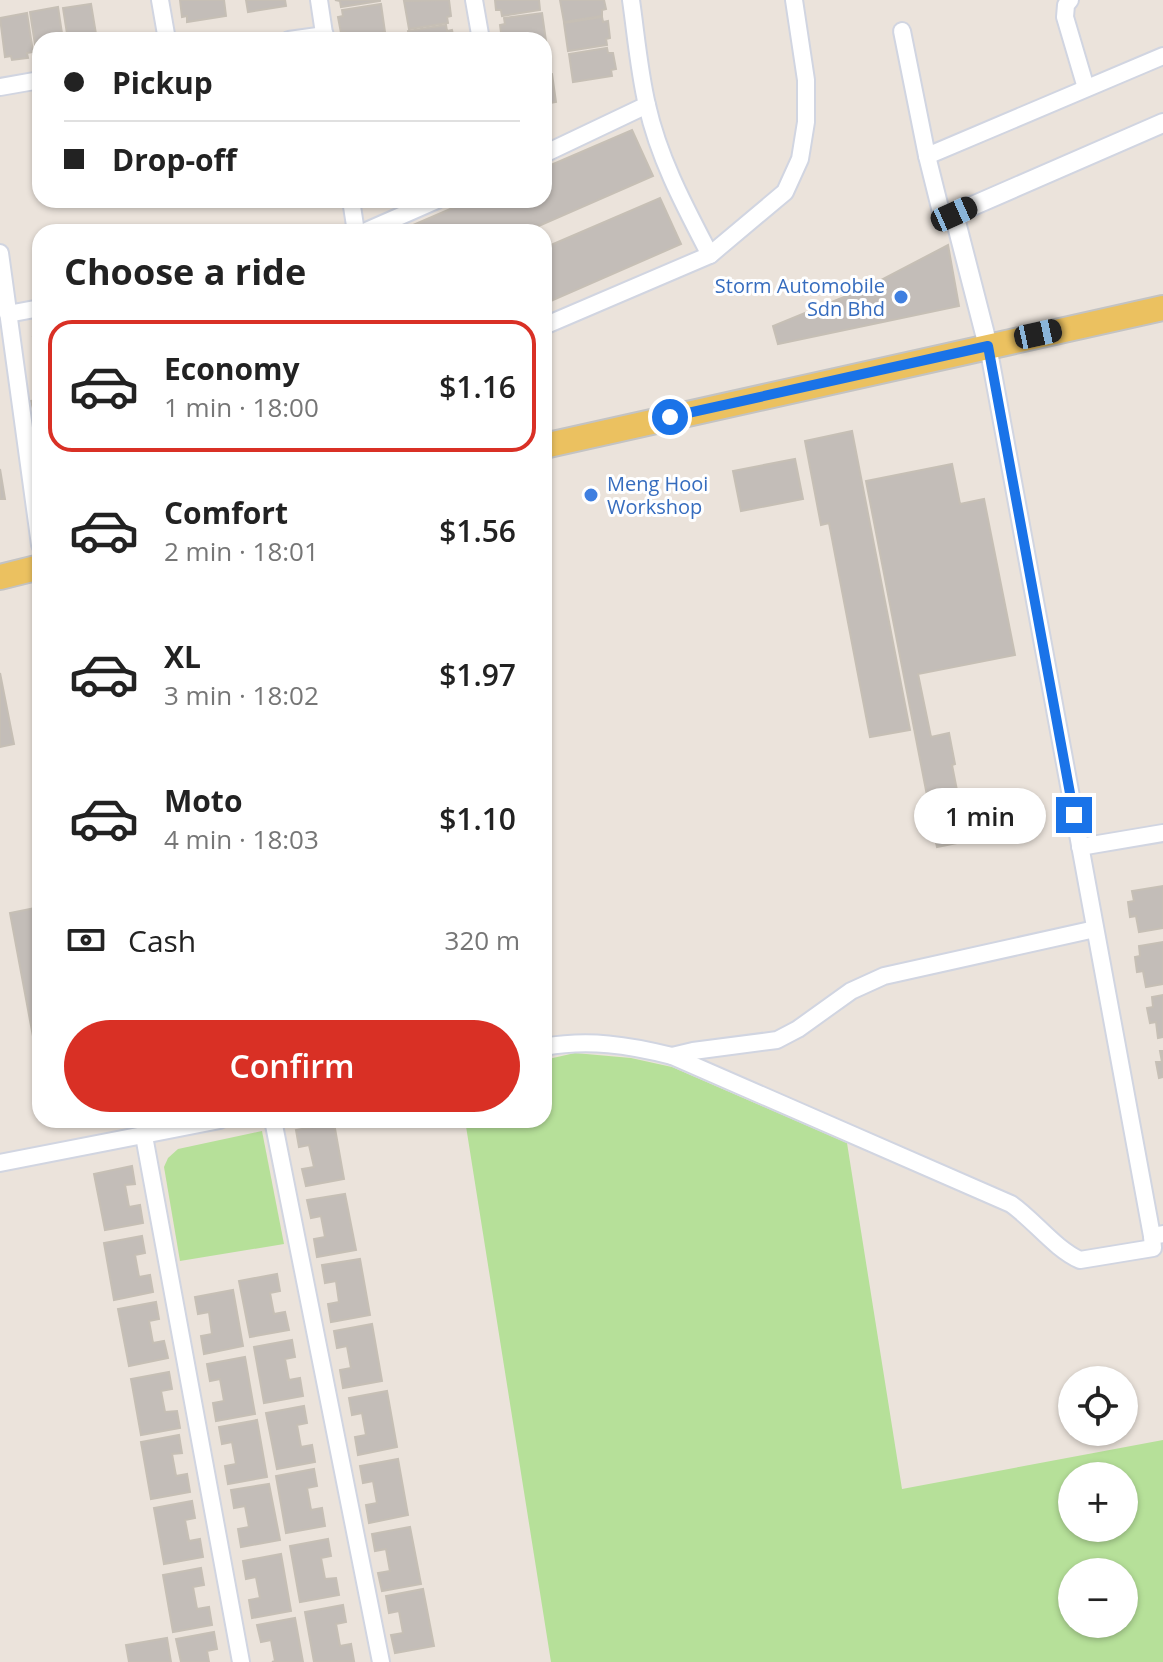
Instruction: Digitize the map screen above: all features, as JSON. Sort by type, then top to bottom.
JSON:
[{"type":"main road","points":[[552,444],[1163,308]]},
{"type":"main road","points":[[0,577],[32,569]]},
{"type":"street","points":[[160,0],[166,32]]},
{"type":"street","points":[[319,0],[324,32]]},
{"type":"street","points":[[474,0],[480,32]]},
{"type":"street","points":[[631,0],[647,105],[676,189],[710,255]]},
{"type":"street","points":[[552,323],[710,255],[785,192],[800,159],[806,122],[806,80],[794,0]]},
{"type":"street","points":[[1070,0],[1066,5],[1065,17],[1086,88]]},
{"type":"street","points":[[902,31],[943,220]]},
{"type":"street","points":[[927,156],[1163,56]]},
{"type":"street","points":[[0,87],[32,81]]},
{"type":"street","points":[[552,150],[647,105]]},
{"type":"street","points":[[552,1046],[598,1042],[631,1045],[672,1056],[1011,1204],[1069,1256],[1080,1260],[1158,1241],[1095,929],[988,346],[954,214],[1163,123]]},
{"type":"street","points":[[394,224],[423,208]]},
{"type":"street","points":[[0,253],[32,452]]},
{"type":"street","points":[[8,314],[32,310]]},
{"type":"street","points":[[1080,847],[1163,833]]},
{"type":"street","points":[[672,1056],[777,1040],[798,1029],[851,991],[884,976],[1095,929]]},
{"type":"street","points":[[0,1163],[182,1128]]},
{"type":"street","points":[[275,1128],[381,1662]]},
{"type":"street","points":[[144,1136],[241,1662]]},
{"type":"green space","points":[[575,1053],[631,1058],[672,1067],[847,1143],[902,1489],[1163,1440],[1163,1662],[551,1662],[466,1128],[552,1128],[552,1058]]},
{"type":"green space","points":[[262,1131],[284,1244],[180,1261],[164,1167],[168,1158],[178,1149]]},
{"type":"building","points":[[180,0],[224,0],[226,16],[187,22],[187,16],[182,17]]},
{"type":"building","points":[[246,0],[285,0],[286,6],[248,12]]},
{"type":"building","points":[[335,0],[380,1],[341,7],[340,1]]},
{"type":"building","points":[[449,0],[451,16],[447,17],[448,23],[409,29],[404,1]]},
{"type":"building","points":[[495,0],[539,0],[540,10],[502,16],[501,10],[496,10]]},
{"type":"building","points":[[560,0],[604,0],[606,9],[602,10],[602,16],[564,22]]},
{"type":"building","points":[[91,4],[96,32],[67,32],[63,8]]},
{"type":"building","points":[[381,4],[385,32],[341,32],[338,17],[343,16],[342,10]]},
{"type":"building","points":[[58,7],[62,32],[33,32],[30,12]]},
{"type":"building","points":[[27,13],[32,46],[32,52],[27,53],[28,58],[12,60],[11,56],[5,57],[0,18]]},
{"type":"building","points":[[542,13],[545,32],[501,32],[500,25],[505,24],[504,18]]},
{"type":"building","points":[[602,17],[603,22],[608,21],[610,38],[606,39],[607,45],[568,51],[564,23]]},
{"type":"building","points":[[446,25],[447,31],[452,32],[408,32]]},
{"type":"building","points":[[607,48],[608,53],[613,53],[616,69],[611,70],[612,76],[573,82],[569,54]]},
{"type":"building","points":[[552,74],[556,102],[552,103]]},
{"type":"building","points":[[632,130],[653,176],[543,224],[416,224],[452,208],[552,208],[552,165]]},
{"type":"building","points":[[660,198],[681,244],[552,300],[552,245]]},
{"type":"building","name":"Storm Automobile Sdn Bhd","points":[[948,245],[959,306],[778,344],[773,326],[866,288]]},
{"type":"building","points":[[852,431],[910,730],[870,737],[829,523],[821,525],[805,441]]},
{"type":"building","points":[[795,459],[803,499],[741,511],[733,471]]},
{"type":"building","points":[[952,464],[960,504],[984,499],[1015,655],[918,674],[931,737],[949,733],[967,841],[937,847],[866,481]]},
{"type":"building","points":[[0,469],[5,499],[0,499]]},
{"type":"building","points":[[0,673],[14,744],[0,747]]},
{"type":"building","points":[[1163,886],[1163,928],[1139,932],[1136,916],[1130,917],[1128,902],[1134,901],[1132,891]]},
{"type":"building","points":[[32,909],[32,1031],[10,913]]},
{"type":"building","points":[[1163,942],[1163,984],[1146,987],[1143,971],[1137,972],[1135,957],[1140,956],[1139,946]]},
{"type":"building","points":[[1163,995],[1163,1037],[1158,1038],[1156,1022],[1150,1023],[1147,1008],[1153,1007],[1152,997]]},
{"type":"building","points":[[1160,1051],[1163,1051],[1163,1077],[1159,1078],[1156,1062],[1162,1062]]},
{"type":"building","points":[[335,1128],[344,1179],[306,1186],[302,1169],[314,1167],[309,1145],[299,1147],[296,1130]]},
{"type":"building","points":[[132,1166],[135,1184],[125,1185],[129,1207],[140,1205],[143,1223],[105,1230],[94,1174]]},
{"type":"building","points":[[345,1194],[356,1250],[317,1257],[314,1239],[325,1237],[321,1216],[311,1218],[307,1200]]},
{"type":"building","points":[[142,1236],[145,1253],[135,1255],[139,1277],[150,1275],[153,1292],[114,1300],[104,1243]]},
{"type":"building","points":[[360,1259],[370,1315],[331,1322],[328,1304],[339,1302],[336,1281],[325,1283],[322,1265]]},
{"type":"building","points":[[277,1274],[280,1291],[270,1293],[274,1314],[285,1312],[289,1330],[250,1337],[239,1281]]},
{"type":"building","points":[[233,1290],[243,1346],[204,1354],[201,1336],[212,1334],[209,1312],[198,1314],[195,1297]]},
{"type":"building","points":[[156,1302],[159,1319],[149,1321],[153,1343],[164,1341],[168,1358],[129,1366],[118,1309]]},
{"type":"building","points":[[372,1324],[382,1381],[343,1388],[340,1370],[351,1368],[347,1346],[337,1348],[334,1331]]},
{"type":"building","points":[[292,1340],[295,1357],[285,1359],[289,1380],[300,1378],[303,1396],[264,1403],[254,1347]]},
{"type":"building","points":[[245,1357],[255,1414],[216,1421],[213,1403],[224,1401],[220,1379],[210,1381],[207,1364]]},
{"type":"building","points":[[169,1372],[172,1389],[161,1391],[165,1412],[177,1411],[180,1428],[141,1435],[131,1379]]},
{"type":"building","points":[[387,1391],[397,1447],[358,1455],[355,1437],[366,1435],[362,1413],[352,1415],[349,1398]]},
{"type":"building","points":[[304,1406],[307,1423],[297,1425],[301,1447],[312,1445],[315,1462],[277,1469],[266,1413]]},
{"type":"building","points":[[257,1420],[267,1477],[228,1484],[225,1466],[236,1464],[232,1442],[222,1444],[219,1427]]},
{"type":"building","points":[[179,1435],[182,1453],[172,1454],[176,1476],[187,1474],[190,1492],[151,1499],[141,1442]]},
{"type":"building","points":[[398,1459],[408,1515],[369,1523],[366,1505],[377,1503],[373,1481],[363,1483],[360,1466]]},
{"type":"building","points":[[314,1469],[317,1486],[307,1488],[311,1510],[322,1508],[325,1526],[286,1533],[276,1476]]},
{"type":"building","points":[[269,1484],[280,1540],[241,1547],[238,1529],[249,1527],[245,1506],[234,1508],[231,1490]]},
{"type":"building","points":[[192,1501],[195,1518],[185,1520],[189,1541],[200,1539],[203,1557],[164,1564],[154,1508]]},
{"type":"building","points":[[410,1527],[421,1584],[382,1591],[378,1573],[390,1571],[386,1549],[375,1551],[372,1534]]},
{"type":"building","points":[[328,1539],[331,1556],[321,1558],[325,1579],[336,1578],[339,1595],[300,1602],[290,1546]]},
{"type":"building","points":[[281,1554],[291,1611],[252,1618],[249,1600],[260,1598],[256,1577],[246,1579],[243,1561]]},
{"type":"building","points":[[201,1568],[204,1585],[193,1587],[197,1609],[209,1607],[212,1625],[173,1632],[163,1575]]},
{"type":"building","points":[[423,1589],[434,1646],[395,1653],[391,1635],[403,1633],[399,1611],[389,1613],[386,1596]]},
{"type":"building","points":[[343,1605],[346,1622],[336,1624],[340,1646],[351,1644],[354,1661],[314,1662],[305,1612]]},
{"type":"building","points":[[295,1618],[303,1662],[272,1662],[275,1661],[271,1640],[261,1642],[257,1625]]},
{"type":"building","points":[[214,1632],[217,1649],[207,1651],[209,1662],[181,1662],[176,1639]]},
{"type":"building","points":[[167,1638],[171,1662],[129,1662],[126,1645]]},
{"type":"place","name":"Storm Automobile Sdn Bhd","points":[[901,297]]},
{"type":"place","name":"Meng Hooi Workshop","points":[[591,495]]},
{"type":"route","points":[[670,417],[988,346],[1074,815]]}]
